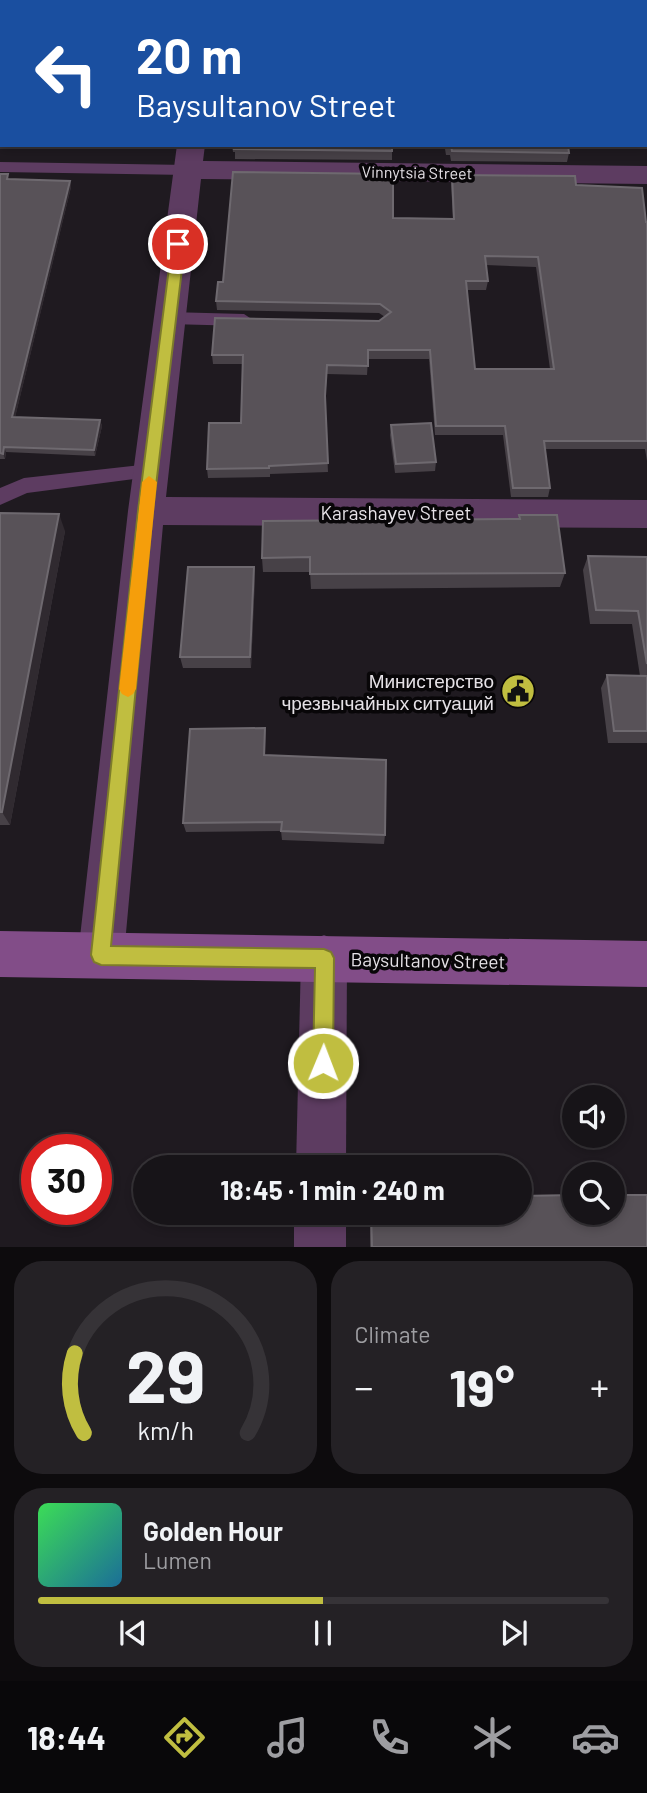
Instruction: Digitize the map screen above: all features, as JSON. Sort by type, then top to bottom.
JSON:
[{"type":"street","name":"Vinnytsia Street","points":[[189,157],[647,174]]},
{"type":"street","points":[[101,955],[150,471],[189,157]]},
{"type":"street","name":"Karashaуev Street","points":[[146,511],[647,514]]},
{"type":"street","name":"Baysultanov Street","points":[[0,954],[647,964]]},
{"type":"street","points":[[321,1155],[324,958]]},
{"type":"street","points":[[320,1225],[320,1247]]},
{"type":"lane","points":[[0,167],[189,157]]},
{"type":"lane","points":[[169,318],[261,320]]},
{"type":"lane","points":[[0,497],[24,486],[150,471]]},
{"type":"building","points":[[392,147],[392,151],[234,149]]},
{"type":"building","points":[[451,147],[568,147],[569,153],[452,151]]},
{"type":"building","points":[[233,172],[393,174],[393,218],[454,219],[452,175],[575,176],[576,185],[642,188],[647,222],[647,441],[544,441],[550,488],[513,488],[505,426],[436,426],[430,350],[368,350],[368,366],[327,365],[325,396],[328,463],[207,469],[209,423],[241,423],[243,355],[212,355],[215,318],[379,321],[391,312],[380,304],[216,301],[218,282],[223,282]],"holes":[[[485,256],[538,257],[554,369],[475,369],[466,281],[488,281]]]},
{"type":"building","points":[[0,174],[8,174],[7,179],[70,181],[12,417],[100,420],[94,450],[4,447],[3,454],[0,453]]},
{"type":"building","points":[[431,423],[436,462],[396,464],[391,425]]},
{"type":"building","points":[[0,513],[59,514],[2,812],[0,812]]},
{"type":"building","points":[[519,515],[557,515],[565,573],[310,574],[310,557],[262,558],[263,521],[520,519]]},
{"type":"building","points":[[588,556],[647,557],[647,664],[638,611],[596,610]]},
{"type":"building","points":[[188,567],[254,567],[250,657],[180,657]]},
{"type":"building","points":[[607,675],[647,676],[647,731],[614,731]]},
{"type":"building","points":[[265,728],[264,755],[386,760],[385,835],[281,831],[282,822],[183,823],[190,729]]},
{"type":"building","points":[[562,1195],[562,1225],[625,1225],[625,1195],[647,1195],[647,1247],[372,1247],[371,1225],[532,1225],[532,1196]]},
{"type":"slow traffic","points":[[128,689],[149,482]]},
{"type":"place","name":"Министерство чрезвычайных ситуаций","points":[[518,691]]},
{"type":"route","points":[[178,244],[146,511],[101,955],[324,958],[323,1063]]}]
